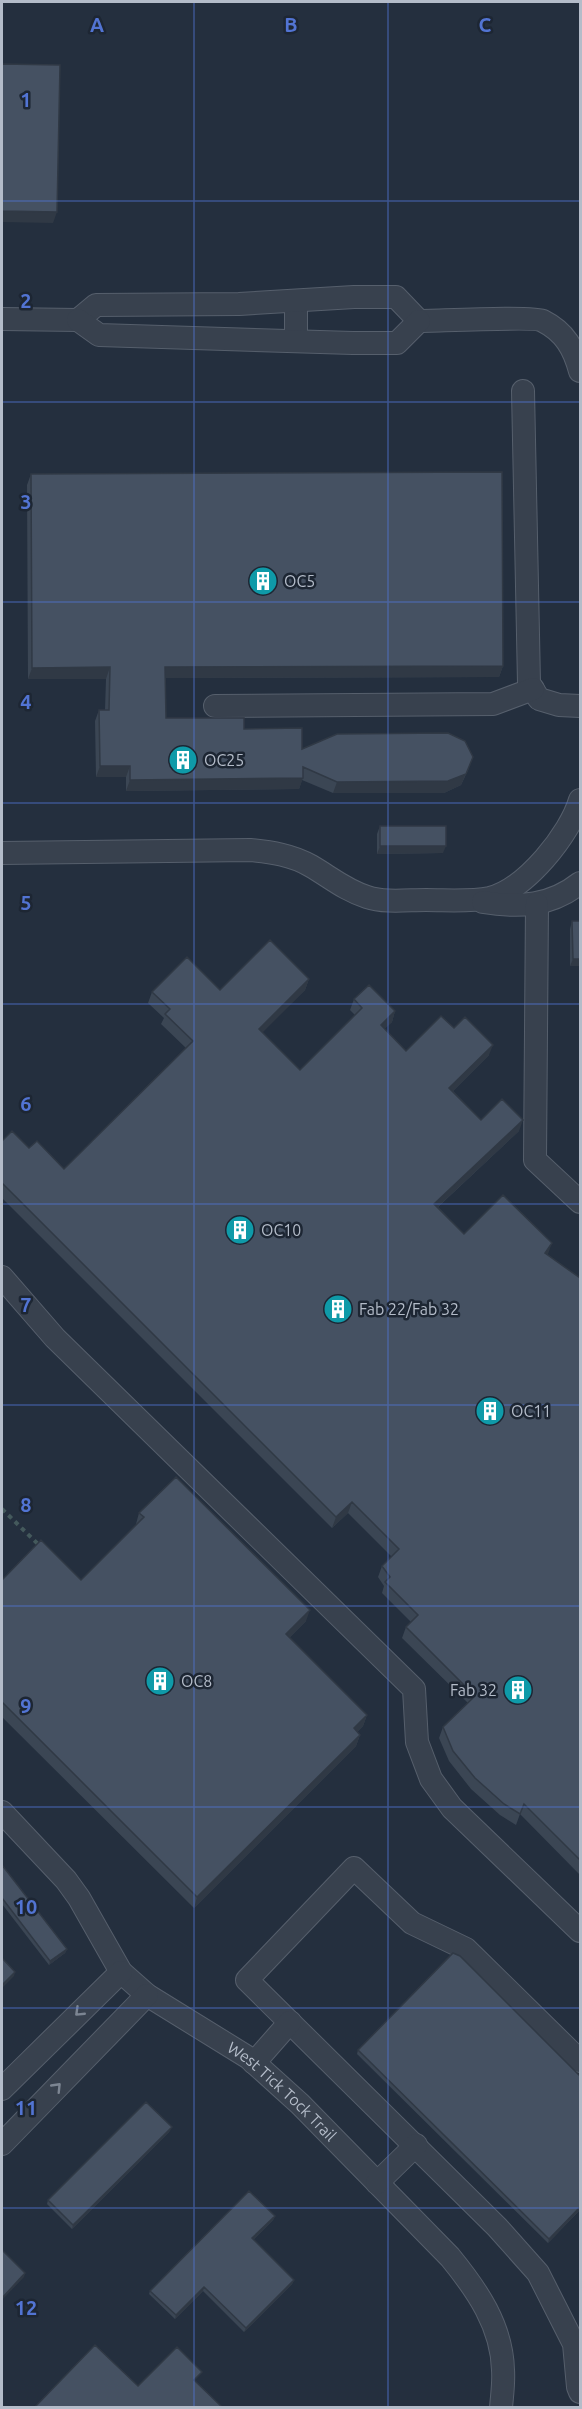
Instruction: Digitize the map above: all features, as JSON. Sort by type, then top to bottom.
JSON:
[{"type":"street","points":[[78,320],[96,306],[239,304],[396,297],[419,321]]},
{"type":"street","points":[[296,301],[296,341]]},
{"type":"street","points":[[2,319],[78,320],[99,335],[397,343],[419,321],[542,319],[575,349],[580,371]]},
{"type":"street","points":[[523,391],[529,683],[539,699],[559,705],[580,706]]},
{"type":"street","points":[[215,706],[493,704],[533,689]]},
{"type":"street","points":[[469,900],[491,897],[510,889],[530,874],[559,840],[580,800]]},
{"type":"street","points":[[2,853],[250,850],[273,852],[311,865],[351,891],[370,898],[469,900],[528,906],[568,893],[580,883]]},
{"type":"street","points":[[537,904],[535,1160],[580,1202]]},
{"type":"street","points":[[2,1277],[63,1346],[414,1689],[417,1742],[431,1779],[452,1808],[580,1931]]},
{"type":"street","name":"West Tick Tock Trail","points":[[2,1812],[66,1880],[79,1898],[121,1972],[147,1995],[254,2062],[300,2104],[450,2257],[472,2284],[491,2318],[501,2349],[503,2371],[501,2408]]},
{"type":"street","points":[[580,2061],[466,1949],[412,1923],[354,1868],[247,1980],[416,2145],[497,2227],[538,2273],[574,2344],[580,2392]]},
{"type":"street","points":[[2,2089],[121,1972]]},
{"type":"street","points":[[2,2144],[147,1995]]},
{"type":"street","points":[[254,2062],[290,2022]]},
{"type":"street","points":[[377,2183],[416,2145]]},
{"type":"path","points":[[2,1509],[40,1547]]},
{"type":"building","points":[[2,64],[60,65],[57,212],[2,211]]},
{"type":"building","name":"OC5","points":[[502,472],[503,666],[165,667],[166,718],[244,718],[244,729],[302,728],[302,749],[337,734],[448,733],[465,741],[473,757],[466,774],[448,781],[337,782],[303,767],[303,778],[130,780],[130,766],[100,766],[99,710],[109,710],[110,667],[32,668],[31,474]]},
{"type":"building","points":[[380,826],[446,826],[446,846],[380,846]]},
{"type":"building","points":[[572,921],[580,921],[580,959],[573,959]]},
{"type":"building","name":"Fab 22/Fab 32","points":[[270,940],[309,979],[259,1029],[300,1070],[362,1008],[354,999],[369,985],[395,1011],[381,1025],[406,1051],[441,1016],[454,1028],[465,1017],[493,1045],[449,1088],[481,1120],[502,1099],[523,1120],[434,1204],[464,1234],[503,1195],[552,1243],[545,1253],[580,1278],[580,1860],[524,1804],[520,1814],[504,1804],[475,1778],[453,1751],[443,1727],[475,1696],[406,1627],[418,1615],[385,1582],[390,1577],[382,1566],[399,1549],[352,1502],[336,1517],[2,1183],[2,1141],[12,1131],[29,1148],[37,1141],[64,1169],[193,1041],[165,1014],[170,1009],[152,992],[187,957],[220,990]]},
{"type":"building","name":"OC8","points":[[176,1477],[310,1610],[286,1634],[367,1715],[354,1728],[360,1735],[197,1897],[2,1702],[2,1580],[41,1540],[81,1580],[144,1517],[139,1513]]},
{"type":"building","points":[[2,1865],[67,1949],[50,1961],[2,1898]]},
{"type":"building","points":[[453,1953],[460,1956],[580,2076],[580,2207],[549,2239],[358,2050]]},
{"type":"building","points":[[2,1958],[15,1972],[2,1985]]},
{"type":"building","points":[[146,2102],[172,2127],[73,2225],[48,2200]]},
{"type":"building","points":[[249,2191],[275,2216],[252,2238],[294,2280],[246,2328],[204,2287],[176,2315],[150,2291]]},
{"type":"building","points":[[2,2250],[25,2273],[2,2298]]},
{"type":"building","points":[[95,2345],[138,2386],[177,2347],[202,2372],[194,2380],[223,2408],[34,2408]]},
{"type":"place","name":"OC5","points":[[263,581]]},
{"type":"place","name":"OC25","points":[[183,760]]},
{"type":"place","name":"OC10","points":[[240,1230]]},
{"type":"place","name":"Fab 22/Fab 32","points":[[338,1309]]},
{"type":"place","name":"OC11","points":[[490,1411]]},
{"type":"place","name":"OC8","points":[[160,1681]]},
{"type":"place","name":"Fab 32","points":[[518,1690]]}]
